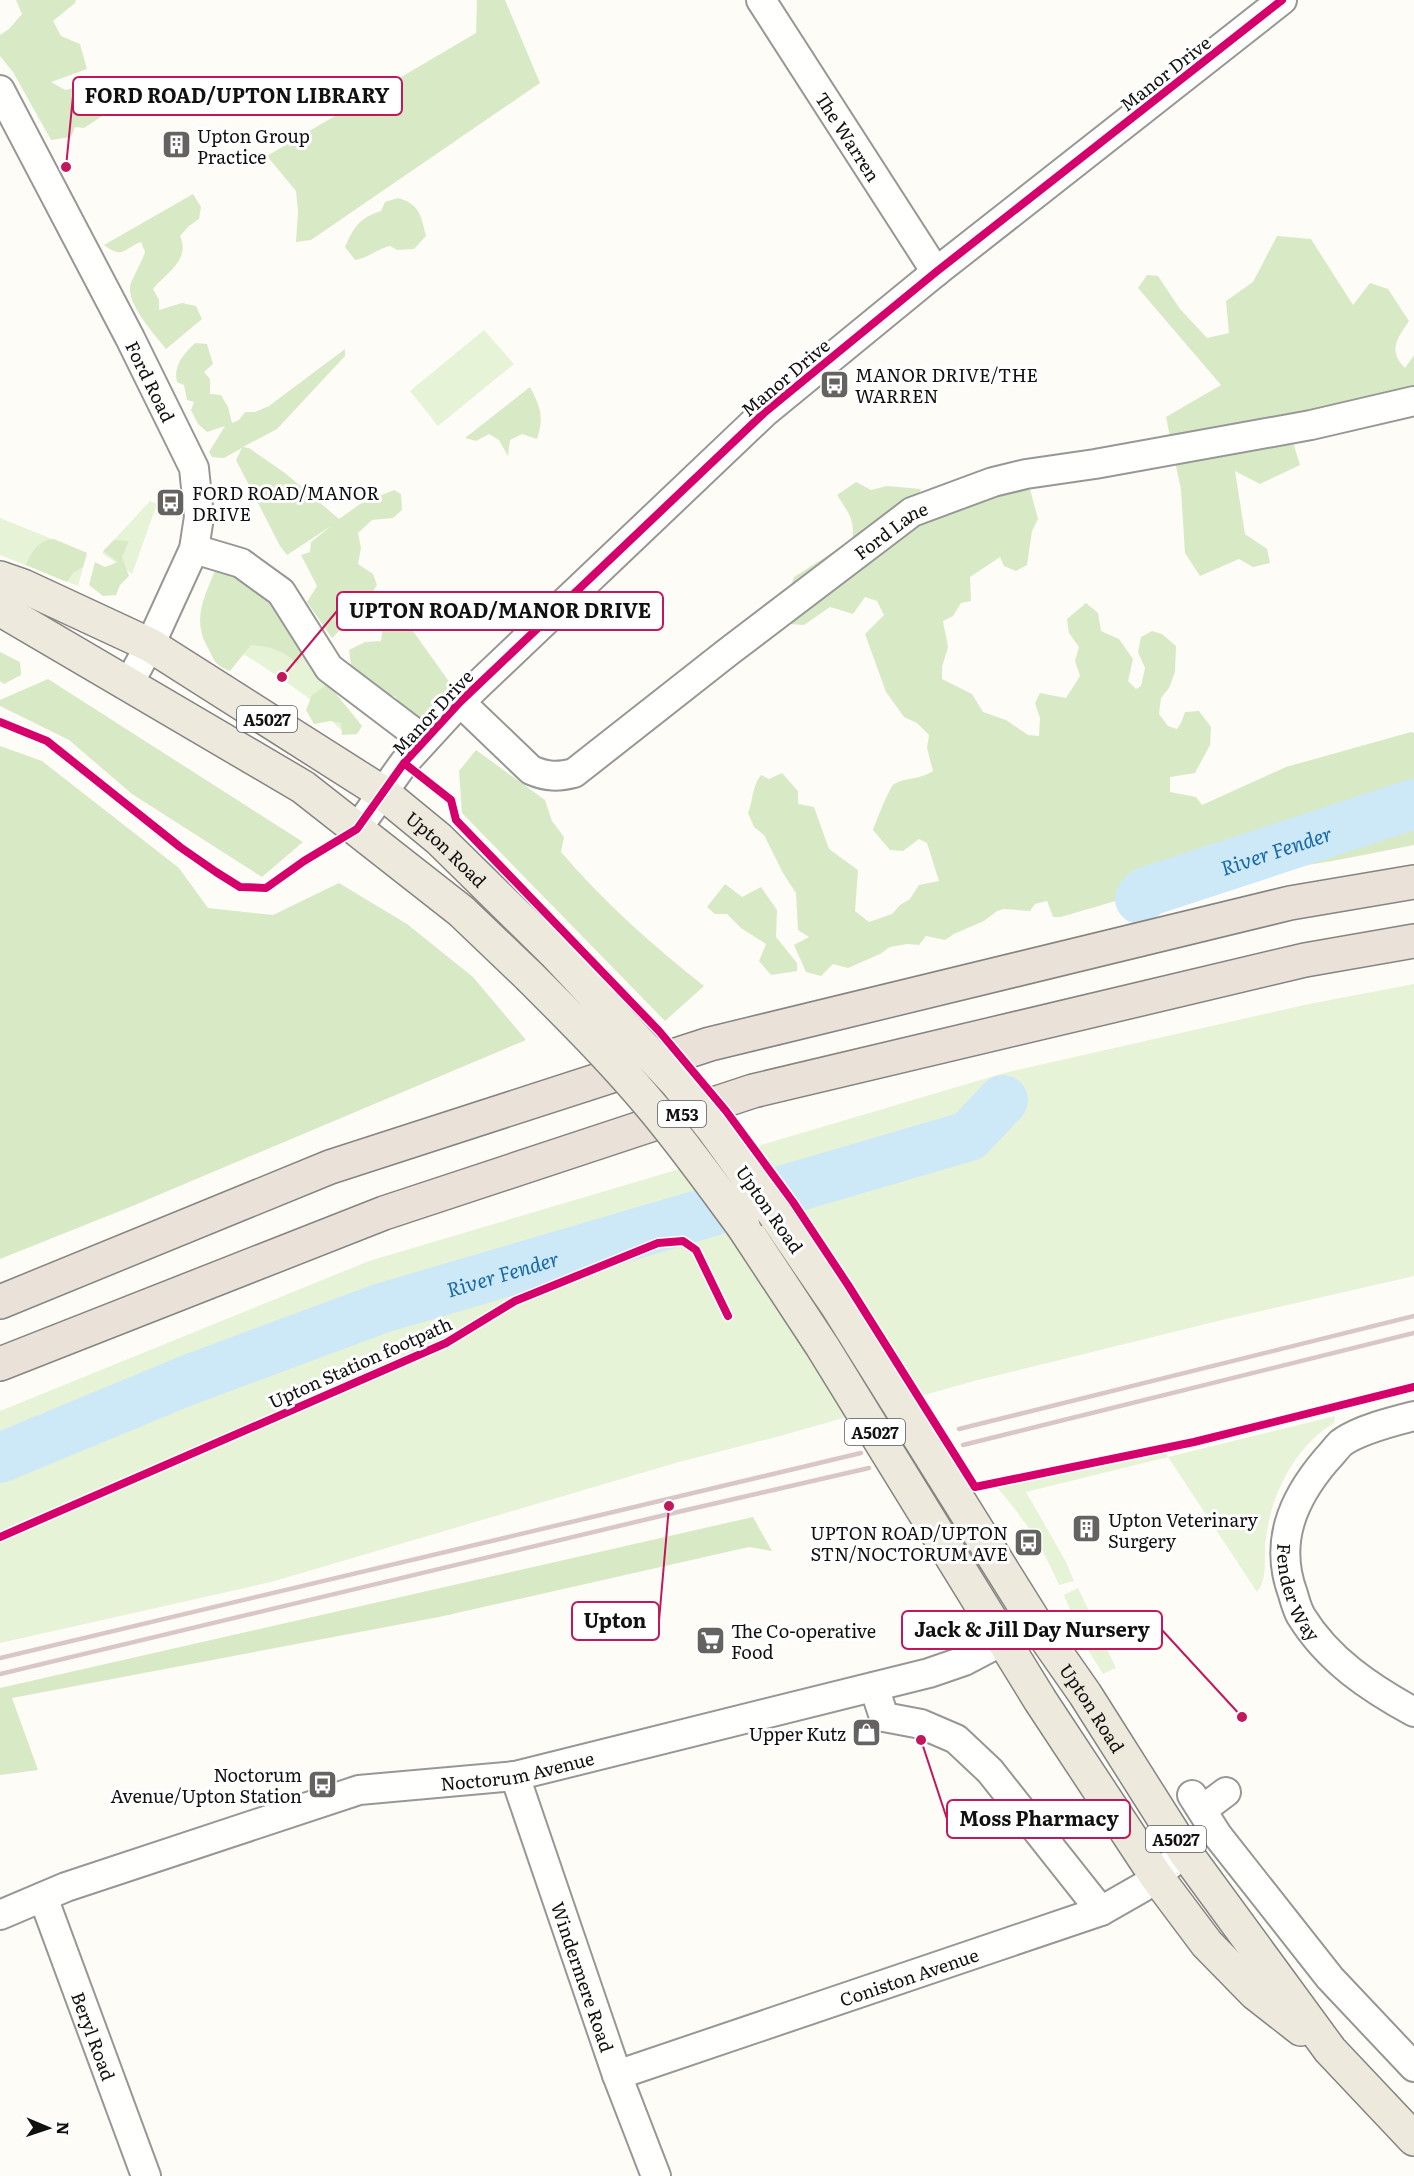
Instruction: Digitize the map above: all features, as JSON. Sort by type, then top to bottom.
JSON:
[{"type":"highway","points":[[0,1302],[330,1167],[710,1044],[1290,903],[1414,882]]},
{"type":"highway","name":"M53","points":[[0,1364],[384,1212],[753,1091],[1305,960],[1414,941]]},
{"type":"main road","name":"Upton Road","points":[[0,578],[23,586],[150,645],[383,793],[439,838],[555,953],[677,1083],[714,1130],[838,1306],[1034,1621],[1085,1694],[1185,1852],[1330,2050],[1414,2139]]},
{"type":"main road","name":"Upton Road","points":[[0,609],[303,787],[461,911],[598,1046],[648,1102],[743,1226],[822,1346],[1040,1700],[1156,1876],[1207,1944],[1255,1993],[1330,2050]]},
{"type":"street","name":"The Warren","points":[[762,0],[936,272]]},
{"type":"street","name":"Manor Drive","points":[[357,829],[404,763],[460,702],[764,413],[936,272],[1282,0]]},
{"type":"street","name":"Ford Road","points":[[0,90],[138,354],[194,468],[199,517],[194,549],[150,645],[129,683]]},
{"type":"street","name":"Ford Lane","points":[[460,702],[531,770],[545,776],[560,777],[574,773],[728,652],[912,513],[993,482],[1026,474],[1095,464],[1311,425],[1414,401]]},
{"type":"street","points":[[194,549],[241,563],[281,592],[329,668],[424,740]]},
{"type":"street","name":"Fender Way","points":[[1414,1416],[1382,1424],[1342,1443],[1314,1475],[1295,1506],[1284,1542],[1286,1576],[1300,1614],[1331,1655],[1376,1692],[1414,1712]]},
{"type":"street","name":"Noctorum Avenue","points":[[0,1915],[66,1887],[359,1790],[515,1776],[874,1687],[929,1673],[964,1661],[1034,1621]]},
{"type":"street","points":[[874,1687],[884,1717],[921,1724],[956,1739],[990,1771],[1101,1911]]},
{"type":"street","name":"Windermere Road","points":[[515,1776],[617,2075],[656,2176]]},
{"type":"street","points":[[1226,1792],[1197,1803],[1218,1836],[1330,1978],[1414,2067]]},
{"type":"street","name":"Coniston Avenue","points":[[617,2075],[1101,1911],[1143,1887],[1185,1852]]},
{"type":"street","name":"Beryl Road","points":[[43,1897],[146,2176]]},
{"type":"green space","points":[[16,0],[76,0],[53,21],[61,36],[80,44],[87,69],[51,82],[65,90],[91,83],[103,85],[114,95],[119,105],[84,128],[75,127],[71,137],[51,140],[13,72],[0,56],[0,35],[9,29],[22,14]]},
{"type":"green space","points":[[477,0],[505,0],[540,83],[311,240],[296,242],[298,211],[296,191],[267,156],[476,33]]},
{"type":"green space","points":[[193,194],[201,207],[199,219],[180,236],[183,245],[176,266],[153,289],[159,300],[159,310],[182,303],[196,306],[202,319],[166,349],[143,320],[131,295],[130,287],[145,252],[141,242],[120,252],[115,252],[104,245]]},
{"type":"green space","points":[[398,198],[415,207],[421,217],[426,236],[414,249],[397,250],[390,246],[355,260],[345,247],[355,229],[362,220],[381,211],[385,202]]},
{"type":"green space","points":[[1277,236],[1311,239],[1353,305],[1370,283],[1388,289],[1409,321],[1398,339],[1395,350],[1405,368],[1414,355],[1414,410],[1302,410],[1291,436],[1300,465],[1260,484],[1235,471],[1245,534],[1267,549],[1270,563],[1253,567],[1239,559],[1200,576],[1185,553],[1181,490],[1166,417],[1221,385],[1138,288],[1147,275],[1158,276],[1180,309],[1207,338],[1229,333],[1226,301],[1253,282]]},
{"type":"green space","points":[[484,330],[514,364],[438,426],[410,391]]},
{"type":"green space","points":[[195,343],[207,344],[213,364],[204,372],[210,379],[210,394],[221,395],[228,407],[232,423],[239,420],[245,412],[255,412],[269,406],[345,349],[345,356],[277,429],[243,447],[249,448],[285,473],[339,519],[360,504],[394,490],[401,494],[402,510],[393,518],[372,520],[358,533],[361,548],[358,564],[373,574],[377,585],[361,610],[332,638],[307,602],[317,586],[301,555],[310,552],[311,542],[331,526],[287,555],[280,546],[236,460],[242,448],[224,458],[212,457],[209,452],[225,426],[207,432],[198,424],[191,410],[194,402],[187,400],[184,385],[177,382],[176,376],[183,356]]},
{"type":"green space","points":[[530,387],[540,413],[537,439],[522,434],[510,440],[508,456],[499,440],[489,434],[476,441],[465,438]]},
{"type":"green space","points":[[1026,474],[1038,519],[1032,531],[1027,565],[1016,571],[1004,566],[1000,557],[970,577],[971,601],[961,603],[953,616],[943,621],[948,647],[942,667],[942,679],[972,694],[983,712],[1006,720],[1028,735],[1039,736],[1040,718],[1035,703],[1040,693],[1066,698],[1080,676],[1075,661],[1079,647],[1069,633],[1067,619],[1086,603],[1098,613],[1101,631],[1119,639],[1133,659],[1128,681],[1136,689],[1141,686],[1145,668],[1138,652],[1141,637],[1152,631],[1162,634],[1176,646],[1175,672],[1169,688],[1161,698],[1159,714],[1168,726],[1177,729],[1185,712],[1199,711],[1211,727],[1210,745],[1195,773],[1170,777],[1170,792],[1196,797],[1202,805],[1286,767],[1411,732],[1414,733],[1414,845],[1146,892],[1061,917],[1053,917],[1047,901],[1035,904],[1030,911],[1004,909],[945,940],[926,936],[919,945],[907,944],[890,947],[848,968],[833,964],[821,976],[806,972],[794,945],[809,937],[798,930],[796,893],[764,835],[754,827],[748,813],[761,775],[769,779],[782,773],[798,791],[798,804],[814,807],[829,849],[858,870],[855,911],[869,922],[892,914],[910,899],[919,885],[939,881],[927,843],[919,839],[903,851],[890,850],[873,830],[894,784],[933,771],[927,748],[929,735],[917,723],[904,717],[886,692],[865,634],[884,615],[877,601],[865,597],[853,614],[830,607],[804,625],[789,624],[779,614],[794,577],[852,540],[852,521],[837,495],[856,482],[871,490],[887,486],[921,489],[916,499]]},
{"type":"green space","points":[[150,501],[157,504],[132,574],[102,553]]},
{"type":"green space","points":[[0,518],[87,553],[78,586],[0,555]]},
{"type":"green space","points":[[54,539],[87,553],[83,567],[73,573],[67,582],[26,565],[39,544]]},
{"type":"green space","points":[[114,540],[129,541],[122,557],[129,576],[120,585],[116,595],[103,596],[89,585],[95,562],[105,567],[118,562],[103,551]]},
{"type":"green space","points":[[216,568],[233,571],[275,604],[305,643],[298,664],[276,650],[251,645],[230,671],[216,662],[203,637],[200,617],[204,598]]},
{"type":"green space","points":[[271,606],[362,726],[357,734],[340,729],[306,696],[220,640]]},
{"type":"green space","points":[[388,611],[403,617],[455,690],[425,720],[409,723],[399,713],[396,697],[378,690],[351,665],[349,650],[365,642],[381,641]]},
{"type":"green space","points":[[0,652],[20,662],[21,675],[4,684],[0,681]]},
{"type":"green space","points":[[48,679],[303,842],[262,877],[132,794],[69,740],[0,706],[0,700]]},
{"type":"green space","points":[[328,684],[362,726],[357,734],[342,735],[341,723],[331,721],[314,724],[306,710],[312,695]]},
{"type":"green space","points":[[0,746],[42,761],[179,868],[208,908],[273,915],[339,883],[407,924],[473,977],[526,1040],[130,1207],[0,1259]]},
{"type":"green space","points":[[476,750],[545,800],[552,821],[564,837],[561,852],[629,922],[704,986],[665,1021],[462,813],[459,771]]},
{"type":"green space","points":[[725,884],[742,897],[761,887],[777,910],[776,937],[797,963],[797,971],[771,975],[759,961],[766,944],[741,928],[727,914],[715,914],[707,907]]},
{"type":"green space","points":[[1414,984],[1414,1276],[974,1381],[679,1462],[271,1582],[0,1643],[0,1411],[369,1261],[1004,1073],[1309,1004]]},
{"type":"green space","points":[[1335,1416],[1334,1423],[1320,1433],[1297,1458],[1279,1489],[1269,1522],[1263,1580],[1257,1592],[1168,1457]]},
{"type":"green space","points":[[1165,1448],[1168,1457],[1026,1492],[1065,1560],[1074,1581],[1059,1585],[1032,1533],[996,1486]]},
{"type":"green space","points":[[753,1517],[772,1551],[749,1547],[439,1617],[12,1698],[38,1770],[0,1775],[0,1688]]},
{"type":"green space","points":[[1078,1588],[1116,1668],[1103,1674],[1083,1642],[1064,1595]]},
{"type":"waterway","name":"River Fender","points":[[1140,899],[1146,892],[1414,804]]},
{"type":"waterway","name":"River Fender","points":[[0,1458],[188,1380],[382,1308],[969,1136],[1003,1100]]},
{"type":"railway","points":[[959,1429],[1414,1316]]},
{"type":"railway","points":[[963,1445],[1414,1333]]},
{"type":"railway","points":[[0,1658],[861,1453]]},
{"type":"railway","points":[[0,1674],[869,1468]]},
{"type":"cycle path","points":[[0,722],[47,741],[180,847],[240,887],[266,888],[304,861],[357,829],[404,763],[460,702],[764,413],[936,272],[1282,0]]},
{"type":"cycle path","points":[[404,763],[451,800],[456,820],[659,1031],[726,1111],[793,1202],[848,1285],[975,1487],[1194,1442],[1414,1387]]},
{"type":"cycle path","name":"Upton Station footpath","points":[[0,1537],[446,1343],[515,1301],[658,1243],[683,1241],[696,1250],[728,1316]]},
{"type":"place","name":"Upton Group Practice","points":[[176,145]]},
{"type":"place","name":"FORD ROAD/UPTON LIBRARY","points":[[66,167]]},
{"type":"place","name":"MANOR DRIVE/THE WARREN","points":[[834,384]]},
{"type":"place","name":"FORD ROAD/MANOR DRIVE","points":[[171,502]]},
{"type":"place","name":"UPTON ROAD/MANOR DRIVE","points":[[282,677]]},
{"type":"place","name":"Upton","points":[[669,1506]]},
{"type":"place","name":"Upton Veterinary Surgery","points":[[1087,1529]]},
{"type":"place","name":"UPTON ROAD/UPTON STN/NOCTORUM AVE","points":[[1029,1542]]},
{"type":"place","name":"The Co-operative Food","points":[[710,1640]]},
{"type":"place","name":"Jack & Jill Day Nursery","points":[[1242,1717]]},
{"type":"place","name":"Upper Kutz","points":[[867,1733]]},
{"type":"place","name":"Moss Pharmacy","points":[[921,1740]]},
{"type":"place","name":"Noctorum Avenue/Upton Station","points":[[323,1784]]}]
